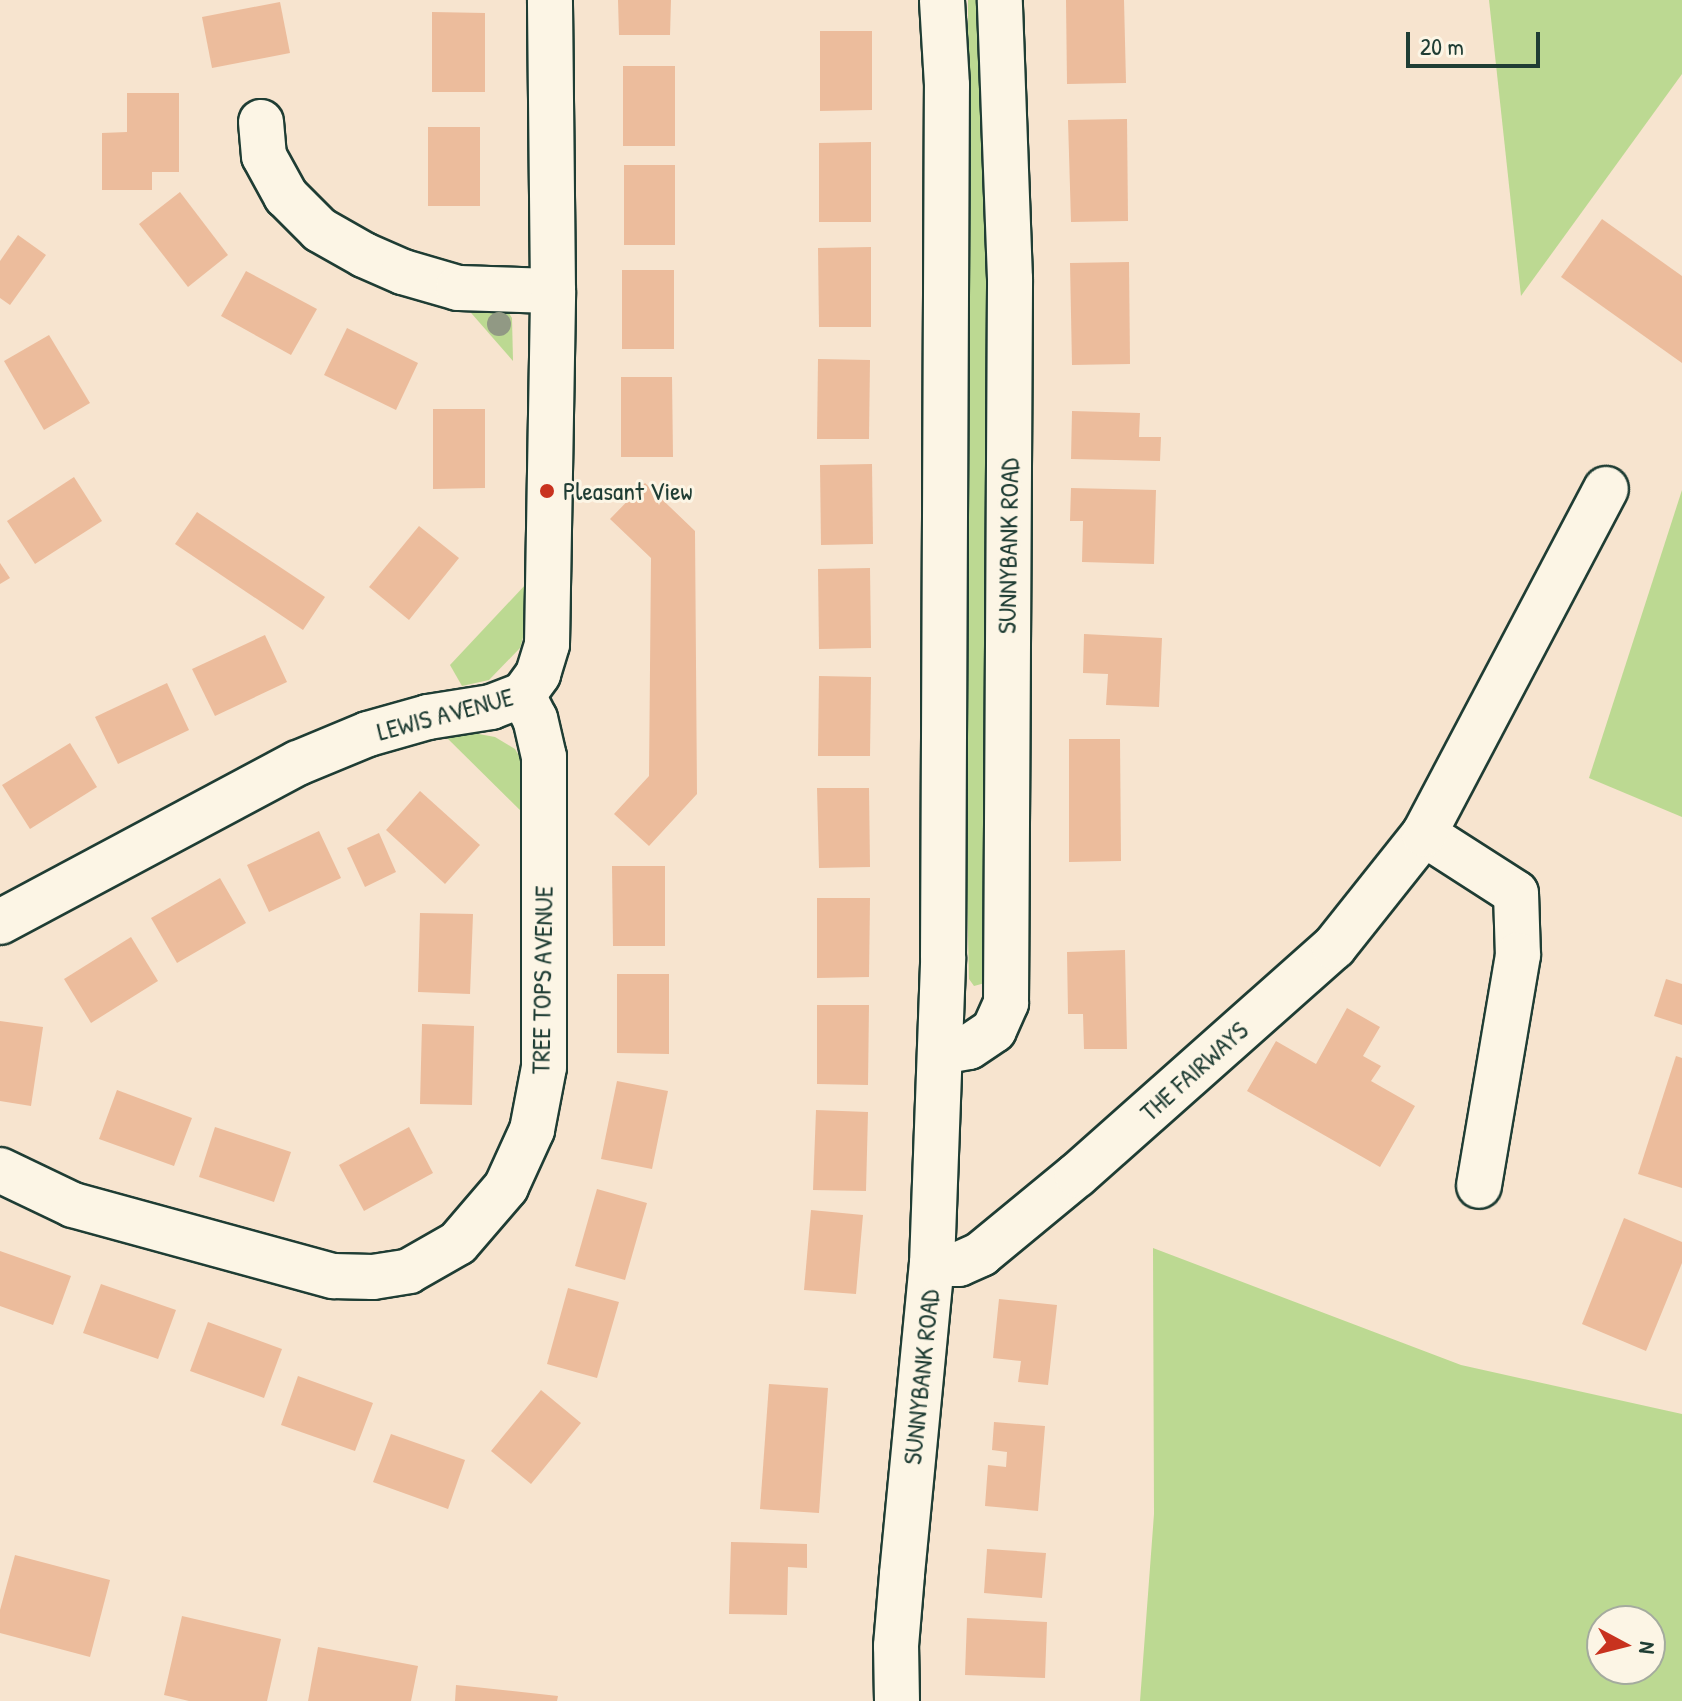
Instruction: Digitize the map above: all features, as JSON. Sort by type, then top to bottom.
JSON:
[{"type":"street","name":"LEWIS AVENUE","points":[[0,922],[298,763],[368,734],[428,717],[491,707],[523,695],[538,674],[547,644],[553,291],[550,0]]},
{"type":"street","name":"SUNNYBANK ROAD","points":[[897,1701],[896,1646],[932,1264],[940,1052],[947,85],[942,0]]},
{"type":"street","name":"SUNNYBANK ROAD","points":[[940,1052],[969,1047],[994,1030],[1006,1003],[1010,279],[1000,0]]},
{"type":"street","points":[[261,122],[264,156],[286,196],[320,230],[364,255],[403,272],[458,288],[553,291]]},
{"type":"street","name":"THE FAIRWAYS","points":[[932,1264],[959,1264],[981,1254],[1077,1175],[1334,947],[1424,834],[1606,489]]},
{"type":"street","name":"TREE TOPS AVENUE","points":[[0,1170],[73,1205],[333,1276],[373,1277],[409,1271],[458,1243],[506,1187],[532,1130],[544,1067],[544,757],[535,719],[523,695]]},
{"type":"street","points":[[1424,834],[1516,893],[1518,955],[1479,1186]]},
{"type":"green space","points":[[968,0],[989,0],[995,138],[985,707],[988,972],[985,983],[974,986],[969,979],[964,754],[969,347]]},
{"type":"green space","points":[[1489,0],[1682,0],[1682,74],[1521,296]]},
{"type":"green space","points":[[465,306],[505,307],[512,318],[513,361]]},
{"type":"green space","points":[[1682,490],[1682,817],[1589,778]]},
{"type":"green space","points":[[527,583],[527,624],[520,648],[489,680],[462,686],[450,665]]},
{"type":"green space","points":[[468,732],[495,737],[515,749],[525,766],[527,817],[444,735]]},
{"type":"green space","points":[[1153,1248],[1461,1365],[1682,1414],[1682,1701],[1140,1701],[1154,1514]]},
{"type":"building","points":[[618,0],[671,0],[670,35],[619,35]]},
{"type":"building","points":[[1066,0],[1124,0],[1126,83],[1067,84]]},
{"type":"building","points":[[280,2],[290,53],[212,68],[202,17]]},
{"type":"building","points":[[432,12],[485,13],[485,92],[432,92]]},
{"type":"building","points":[[820,31],[872,31],[872,110],[820,111]]},
{"type":"building","points":[[623,66],[675,66],[675,146],[623,146]]},
{"type":"building","points":[[127,93],[179,93],[179,172],[152,172],[152,190],[102,190],[102,133],[127,132]]},
{"type":"building","points":[[1127,119],[1128,221],[1071,222],[1068,120]]},
{"type":"building","points":[[428,127],[480,127],[480,206],[428,206]]},
{"type":"building","points":[[871,142],[871,222],[819,222],[819,143]]},
{"type":"building","points":[[624,165],[675,165],[675,245],[624,245]]},
{"type":"building","points":[[180,192],[228,255],[188,287],[139,224]]},
{"type":"building","points":[[1602,219],[1682,276],[1682,363],[1561,277]]},
{"type":"building","points":[[18,235],[46,255],[10,305],[0,298],[0,261]]},
{"type":"building","points":[[871,247],[871,327],[819,327],[818,248]]},
{"type":"building","points":[[1129,262],[1130,364],[1072,365],[1070,263]]},
{"type":"building","points":[[622,270],[674,270],[674,349],[622,349]]},
{"type":"building","points":[[246,271],[317,309],[291,355],[221,316]]},
{"type":"building","points":[[347,328],[418,363],[396,410],[324,375]]},
{"type":"building","points":[[49,335],[90,403],[44,430],[4,361]]},
{"type":"building","points":[[818,359],[870,360],[869,439],[817,439]]},
{"type":"building","points":[[621,377],[672,377],[673,457],[621,457]]},
{"type":"building","points":[[433,409],[485,409],[485,488],[433,489]]},
{"type":"building","points":[[1072,411],[1140,413],[1139,437],[1161,437],[1160,461],[1071,459]]},
{"type":"building","points":[[872,464],[873,544],[821,545],[820,465]]},
{"type":"building","points":[[74,477],[102,521],[35,564],[7,521]]},
{"type":"building","points":[[645,483],[695,531],[697,794],[649,846],[614,814],[649,776],[651,558],[610,519]]},
{"type":"building","points":[[1071,488],[1156,490],[1154,564],[1082,562],[1083,521],[1070,521]]},
{"type":"building","points":[[197,512],[325,597],[303,630],[175,544]]},
{"type":"building","points":[[419,526],[459,558],[409,620],[369,587]]},
{"type":"building","points":[[0,563],[10,578],[0,584]]},
{"type":"building","points":[[870,568],[871,648],[819,649],[818,569]]},
{"type":"building","points":[[1084,634],[1162,638],[1159,707],[1106,705],[1108,674],[1083,673]]},
{"type":"building","points":[[265,635],[287,682],[215,716],[192,669]]},
{"type":"building","points":[[819,676],[871,677],[870,756],[818,756]]},
{"type":"building","points":[[167,683],[189,730],[118,764],[95,717]]},
{"type":"building","points":[[1069,739],[1120,739],[1121,861],[1069,862]]},
{"type":"building","points":[[70,743],[97,787],[30,829],[2,785]]},
{"type":"building","points":[[817,788],[869,788],[870,867],[819,868]]},
{"type":"building","points":[[420,791],[480,845],[445,884],[386,830]]},
{"type":"building","points":[[319,831],[341,878],[269,912],[247,865]]},
{"type":"building","points":[[379,833],[396,872],[365,887],[347,848]]},
{"type":"building","points":[[612,866],[665,866],[665,946],[613,946]]},
{"type":"building","points":[[220,878],[246,923],[177,963],[151,918]]},
{"type":"building","points":[[817,898],[870,898],[869,977],[817,978]]},
{"type":"building","points":[[420,913],[473,914],[470,994],[418,992]]},
{"type":"building","points":[[131,937],[158,981],[91,1023],[64,979]]},
{"type":"building","points":[[1125,950],[1127,1049],[1084,1049],[1083,1014],[1068,1014],[1067,952]]},
{"type":"building","points":[[617,974],[669,974],[669,1054],[617,1053]]},
{"type":"building","points":[[1666,979],[1682,984],[1682,1025],[1654,1016]]},
{"type":"building","points":[[817,1005],[869,1005],[868,1085],[817,1084]]},
{"type":"building","points":[[1347,1008],[1380,1027],[1363,1056],[1381,1066],[1371,1081],[1415,1106],[1380,1167],[1247,1091],[1276,1041],[1316,1064]]},
{"type":"building","points":[[0,1021],[43,1027],[31,1106],[0,1101]]},
{"type":"building","points":[[422,1024],[474,1026],[472,1105],[420,1104]]},
{"type":"building","points":[[1676,1056],[1682,1058],[1682,1188],[1638,1174]]},
{"type":"building","points":[[617,1081],[668,1091],[652,1169],[601,1159]]},
{"type":"building","points":[[117,1090],[192,1118],[174,1166],[99,1139]]},
{"type":"building","points":[[816,1110],[868,1112],[866,1191],[813,1190]]},
{"type":"building","points":[[215,1127],[291,1152],[274,1202],[199,1177]]},
{"type":"building","points":[[409,1127],[433,1173],[364,1211],[339,1165]]},
{"type":"building","points":[[597,1189],[647,1203],[625,1280],[575,1266]]},
{"type":"building","points":[[811,1210],[863,1215],[856,1294],[804,1290]]},
{"type":"building","points":[[1624,1218],[1682,1242],[1682,1263],[1646,1351],[1582,1324]]},
{"type":"building","points":[[0,1251],[71,1276],[53,1325],[0,1306]]},
{"type":"building","points":[[101,1284],[176,1310],[158,1359],[83,1333]]},
{"type":"building","points":[[568,1288],[619,1302],[597,1378],[547,1364]]},
{"type":"building","points":[[999,1299],[1057,1305],[1048,1385],[1018,1382],[1021,1361],[993,1358]]},
{"type":"building","points":[[208,1322],[282,1349],[264,1398],[190,1371]]},
{"type":"building","points":[[298,1376],[373,1403],[355,1451],[281,1425]]},
{"type":"building","points":[[769,1384],[828,1388],[819,1513],[760,1509]]},
{"type":"building","points":[[541,1390],[581,1423],[531,1484],[491,1451]]},
{"type":"building","points":[[994,1422],[1045,1426],[1038,1511],[985,1506],[988,1465],[1006,1467],[1007,1452],[992,1450]]},
{"type":"building","points":[[391,1434],[465,1460],[448,1509],[373,1482]]},
{"type":"building","points":[[731,1542],[807,1544],[807,1568],[788,1567],[787,1615],[729,1614]]},
{"type":"building","points":[[987,1549],[1046,1553],[1042,1598],[984,1593]]},
{"type":"building","points":[[15,1555],[110,1580],[90,1657],[0,1633],[0,1610]]},
{"type":"building","points":[[182,1616],[281,1639],[267,1701],[189,1701],[164,1695]]},
{"type":"building","points":[[967,1618],[1047,1622],[1045,1678],[965,1675]]},
{"type":"building","points":[[318,1647],[418,1666],[411,1701],[308,1701]]},
{"type":"building","points":[[456,1685],[558,1696],[557,1701],[455,1701]]},
{"type":"place","name":"Pleasant View","points":[[547,491]]}]
